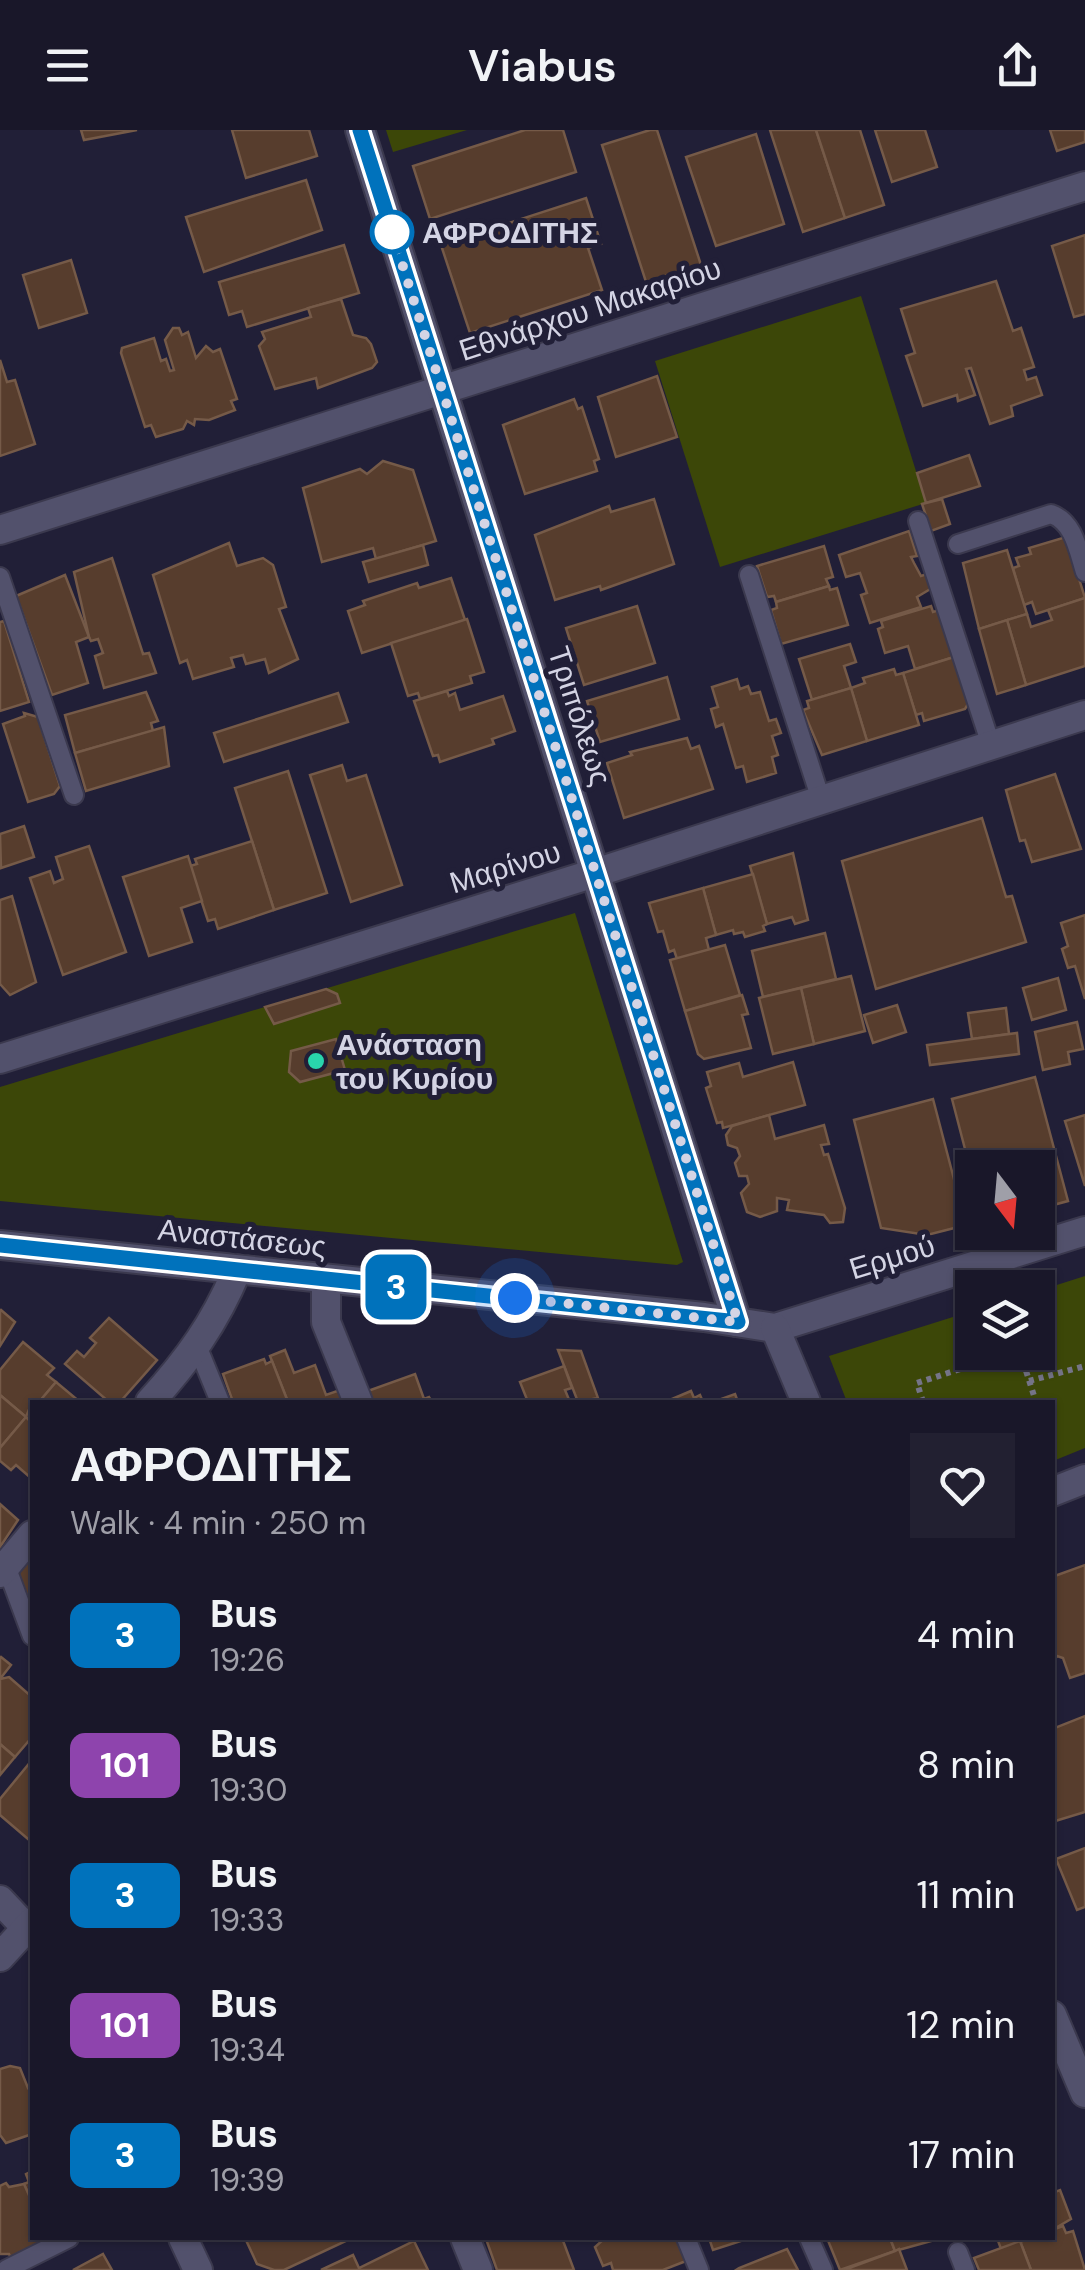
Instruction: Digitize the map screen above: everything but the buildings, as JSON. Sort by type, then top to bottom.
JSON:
[{"type":"street","name":"Τριπόλεως","points":[[360,130],[738,1322]]},
{"type":"street","name":"Εθνάρχου Μακαρίου","points":[[0,530],[1085,186]]},
{"type":"street","name":"Μαρίνου","points":[[0,1058],[1085,715]]},
{"type":"street","name":"Ερμού","points":[[775,1328],[1085,1231]]},
{"type":"street","name":"Αναστάσεως","points":[[0,1245],[775,1328]]},
{"type":"street","points":[[152,1400],[198,1348],[218,1318],[237,1270]]},
{"type":"street","points":[[326,1280],[326,1322],[357,1400]]},
{"type":"street","points":[[775,1328],[805,1400]]},
{"type":"street","points":[[1055,1491],[1085,1479]]},
{"type":"street","points":[[3,1569],[30,1538]]},
{"type":"street","points":[[0,1900],[30,1926]]},
{"type":"street","points":[[0,1957],[30,1928]]},
{"type":"street","points":[[1055,2029],[1060,2055],[1085,2093]]},
{"type":"street","points":[[185,2240],[198,2270]]},
{"type":"street","points":[[466,2240],[478,2270]]},
{"type":"lane","points":[[958,544],[1051,514],[1062,518],[1071,530],[1085,572]]},
{"type":"lane","points":[[918,522],[991,745]]},
{"type":"lane","points":[[749,575],[821,800]]},
{"type":"lane","points":[[0,578],[74,795]]},
{"type":"lane","points":[[198,1348],[219,1400]]},
{"type":"lane","points":[[3,1569],[30,1631]]},
{"type":"lane","points":[[7,2269],[65,2240]]},
{"type":"lane","points":[[687,2240],[699,2270]]},
{"type":"lane","points":[[810,2240],[822,2270]]},
{"type":"path","points":[[1030,1381],[1085,1366]]},
{"type":"path","points":[[920,1400],[917,1383],[955,1369]]},
{"type":"path","points":[[1026,1370],[1035,1400]]},
{"type":"green space","points":[[386,130],[467,130],[393,152]]},
{"type":"green space","points":[[861,296],[926,503],[720,567],[655,361]]},
{"type":"green space","points":[[575,913],[683,1262],[677,1265],[0,1201],[0,1087]]},
{"type":"green space","points":[[1085,1276],[1085,1448],[1055,1460],[1055,1400],[846,1400],[829,1356],[955,1316],[955,1370],[1055,1370],[1055,1286]]},
{"type":"bus line","name":"3","points":[[0,1245],[738,1322],[360,130]]},
{"type":"place","name":"ΑΦΡΟΔΙΤΗΣ","points":[[392,232]]},
{"type":"place","name":"Ανάσταση του Κυρίου","points":[[316,1061]]},
{"type":"route","points":[[392,232],[738,1322],[515,1298]]}]
